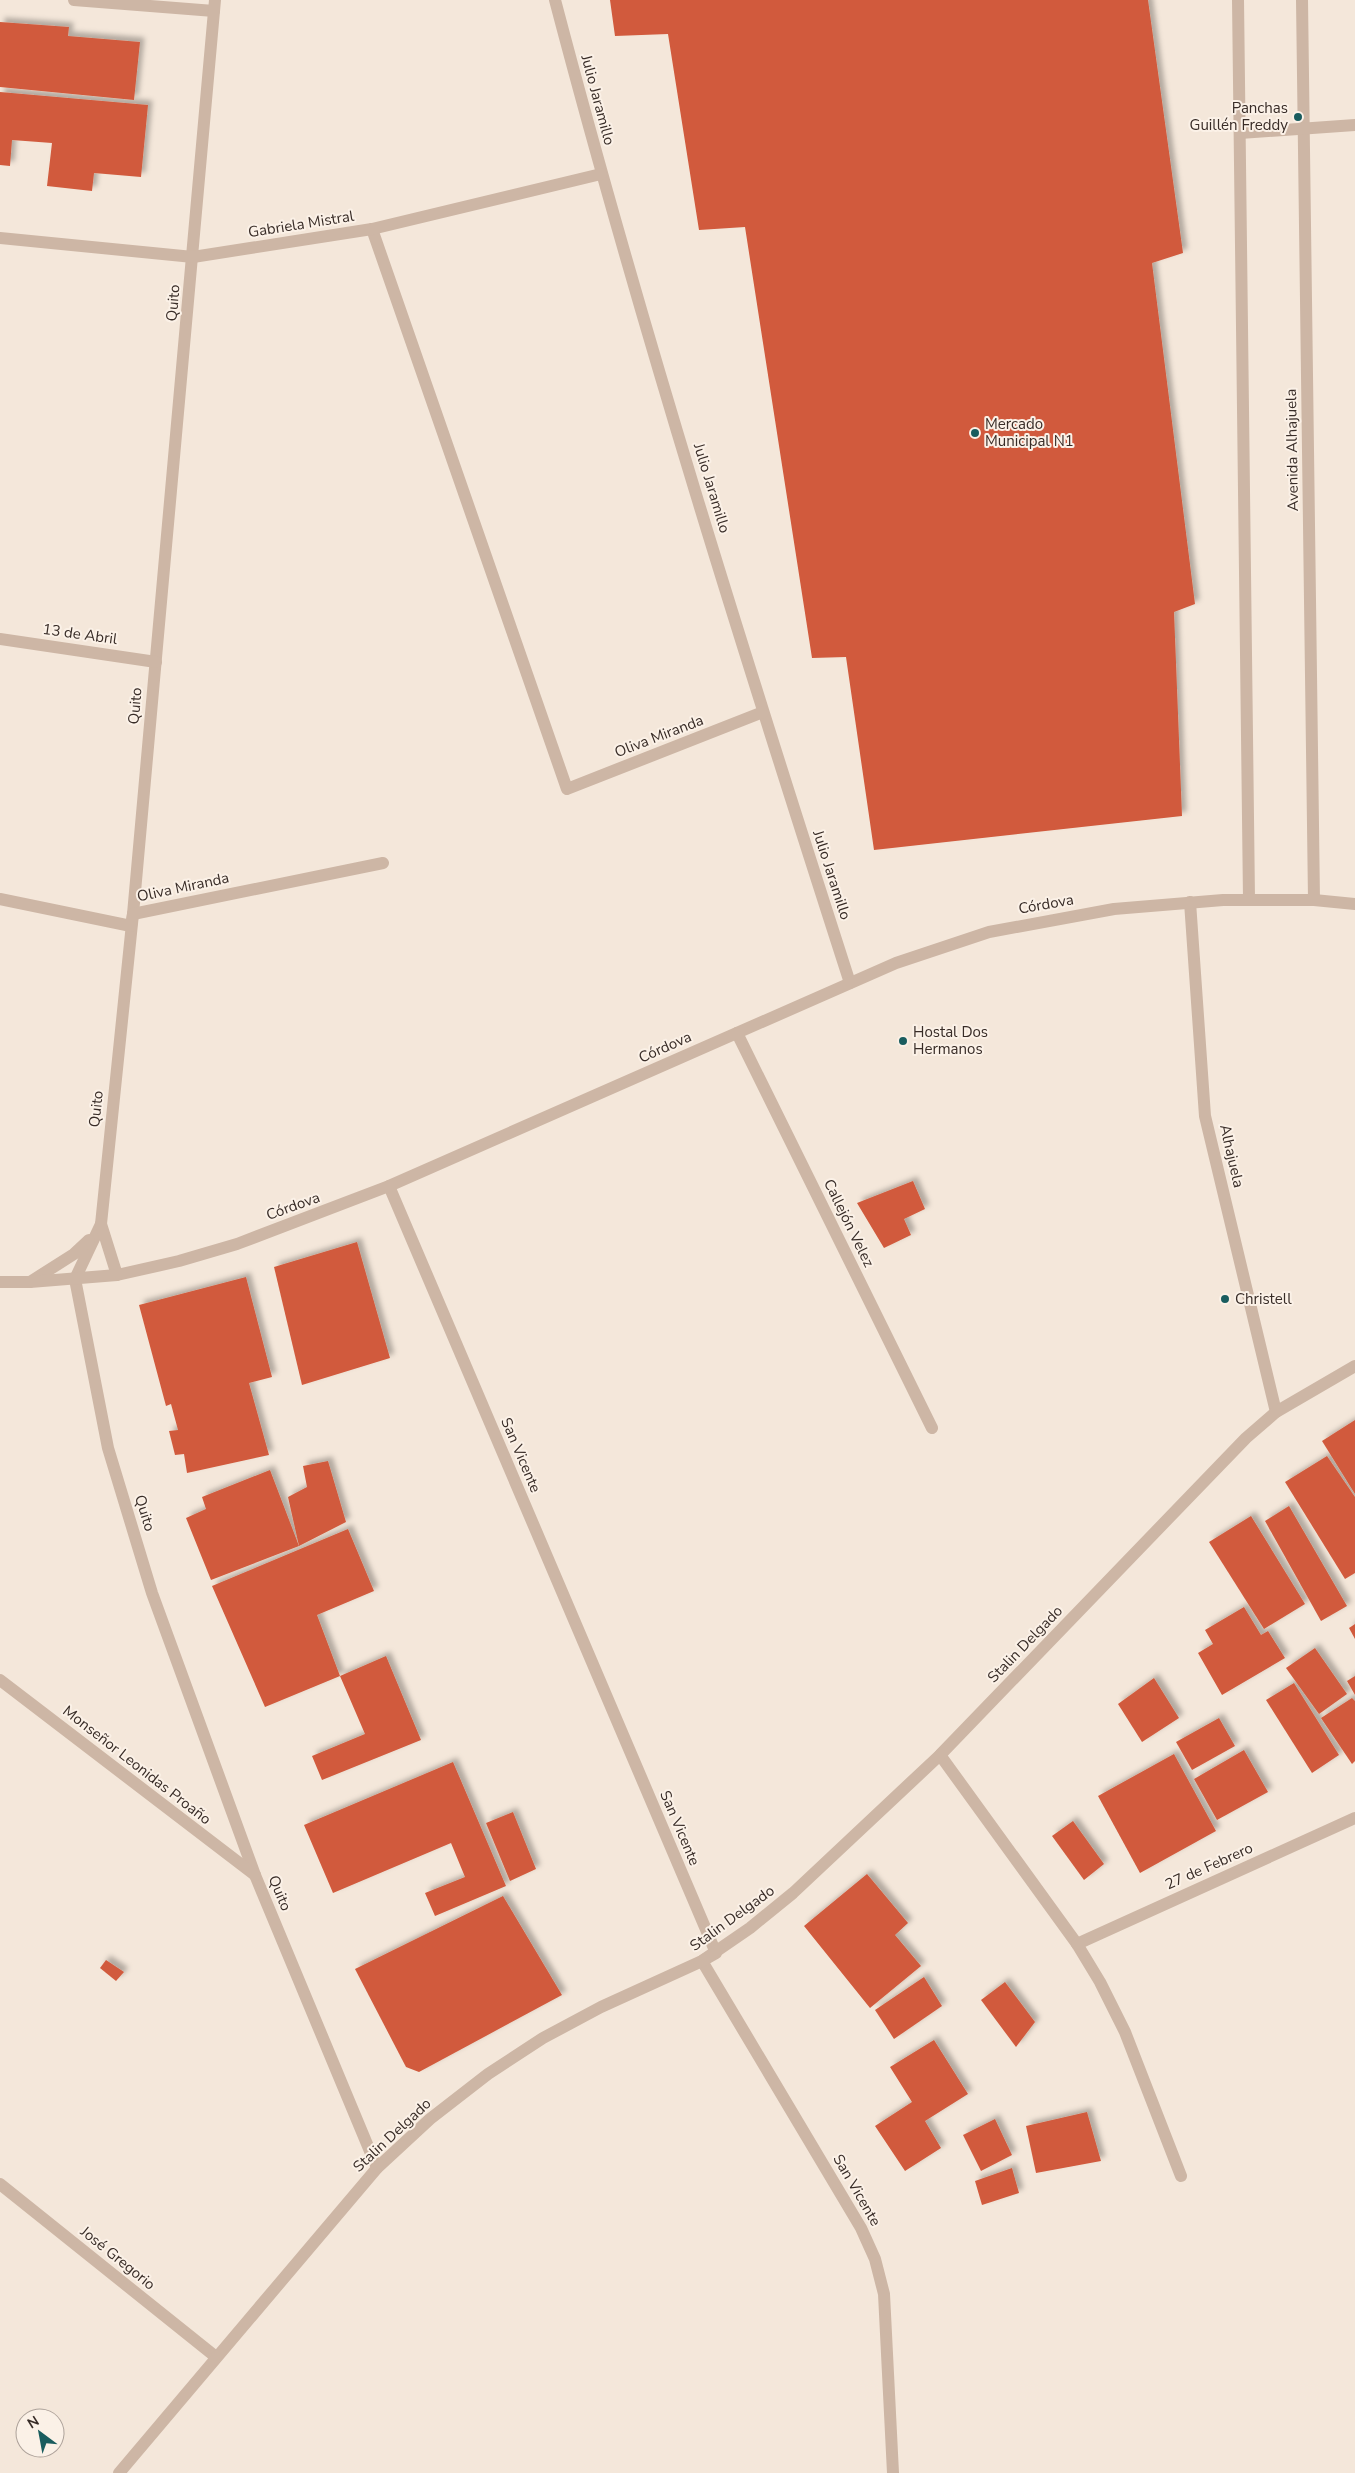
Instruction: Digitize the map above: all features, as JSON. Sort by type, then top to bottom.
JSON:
[{"type":"street","points":[[74,0],[215,6]]},
{"type":"street","name":"Julio Jaramillo","points":[[555,0],[601,174],[763,712],[850,983]]},
{"type":"street","points":[[1238,0],[1249,899]]},
{"type":"street","name":"Avenida Alhajuela","points":[[1302,0],[1314,900]]},
{"type":"street","name":"Quito","points":[[215,6],[132,920],[101,1224],[75,1279],[108,1448],[152,1594],[255,1875],[376,2168]]},
{"type":"street","points":[[1240,133],[1355,125]]},
{"type":"street","name":"Gabriela Mistral","points":[[0,238],[193,256],[372,229],[601,174]]},
{"type":"street","name":"Oliva Miranda","points":[[372,229],[567,789],[763,712]]},
{"type":"street","name":"13 de Abril","points":[[0,639],[156,662]]},
{"type":"street","name":"Oliva Miranda","points":[[0,900],[132,920],[384,863]]},
{"type":"street","name":"Córdova","points":[[0,1282],[75,1279],[117,1274],[180,1261],[237,1244],[389,1186],[850,983],[946,945],[989,932],[1098,911],[1190,902],[1249,899],[1314,900],[1355,904]]},
{"type":"street","name":"Alhajuela","points":[[1190,902],[1205,1116],[1276,1412]]},
{"type":"street","name":"Callejón Velez","points":[[737,1033],[932,1428]]},
{"type":"street","name":"San Vicente","points":[[389,1186],[716,1953]]},
{"type":"street","points":[[101,1224],[117,1274]]},
{"type":"street","points":[[30,1282],[84,1246],[101,1224]]},
{"type":"street","name":"Stalin Delgado","points":[[716,1953],[793,1893],[940,1755],[1246,1438],[1276,1412],[1355,1366]]},
{"type":"street","name":"Monseñor Leonidas Proaño","points":[[0,1680],[255,1875]]},
{"type":"street","points":[[940,1755],[1077,1944],[1100,1982],[1124,2032],[1181,2176]]},
{"type":"street","name":"27 de Febrero","points":[[1077,1944],[1355,1818]]},
{"type":"street","points":[[702,1961],[716,1953]]},
{"type":"street","name":"Stalin Delgado","points":[[119,2473],[376,2168],[430,2120],[474,2085],[543,2038],[601,2007],[702,1961]]},
{"type":"street","name":"San Vicente","points":[[702,1961],[861,2228],[875,2259],[884,2294],[893,2473]]},
{"type":"street","name":"José Gregorio","points":[[0,2184],[216,2357]]},
{"type":"building","name":"Mercado Municipal N1","points":[[610,0],[1148,0],[1183,253],[1152,263],[1195,604],[1174,612],[1182,816],[874,850],[846,657],[812,658],[745,227],[699,230],[668,34],[615,36]]},
{"type":"building","points":[[0,22],[69,27],[68,36],[140,42],[134,100],[0,87]]},
{"type":"building","points":[[0,92],[148,105],[141,177],[94,173],[92,191],[47,186],[52,143],[12,140],[10,166],[0,165]]},
{"type":"building","points":[[913,1181],[925,1209],[904,1219],[911,1235],[884,1248],[857,1203]]},
{"type":"building","points":[[357,1242],[390,1358],[302,1385],[274,1267]]},
{"type":"building","points":[[246,1277],[272,1377],[249,1383],[269,1455],[187,1473],[184,1454],[175,1455],[169,1431],[178,1430],[171,1404],[166,1406],[139,1305]]},
{"type":"building","points":[[1355,1420],[1355,1494],[1322,1441]]},
{"type":"building","points":[[1327,1456],[1355,1497],[1355,1573],[1345,1579],[1285,1482]]},
{"type":"building","points":[[328,1461],[346,1522],[299,1546],[288,1497],[307,1487],[303,1466]]},
{"type":"building","points":[[270,1470],[299,1546],[211,1580],[186,1518],[206,1509],[202,1497]]},
{"type":"building","points":[[1289,1506],[1347,1606],[1321,1621],[1265,1521]]},
{"type":"building","points":[[1251,1516],[1305,1604],[1264,1629],[1209,1542]]},
{"type":"building","points":[[348,1529],[374,1591],[317,1615],[340,1676],[265,1707],[212,1586]]},
{"type":"building","points":[[1244,1607],[1261,1635],[1268,1631],[1285,1658],[1222,1695],[1198,1653],[1213,1644],[1205,1630]]},
{"type":"building","points":[[1355,1624],[1355,1639],[1349,1628]]},
{"type":"building","points":[[1315,1648],[1347,1694],[1319,1714],[1286,1668]]},
{"type":"building","points":[[386,1656],[421,1740],[322,1780],[312,1756],[365,1734],[340,1676]]},
{"type":"building","points":[[1355,1676],[1355,1695],[1347,1681]]},
{"type":"building","points":[[1154,1678],[1179,1718],[1142,1742],[1118,1704]]},
{"type":"building","points":[[1294,1683],[1339,1755],[1312,1773],[1266,1700]]},
{"type":"building","points":[[1352,1698],[1355,1701],[1355,1761],[1352,1764],[1321,1718]]},
{"type":"building","points":[[1219,1718],[1235,1746],[1192,1770],[1176,1742]]},
{"type":"building","points":[[1244,1750],[1268,1792],[1217,1820],[1194,1779]]},
{"type":"building","points":[[1174,1754],[1216,1831],[1140,1873],[1098,1796]]},
{"type":"building","points":[[453,1762],[506,1886],[435,1916],[425,1893],[465,1877],[451,1843],[333,1893],[304,1825]]},
{"type":"building","points":[[513,1812],[536,1869],[510,1881],[486,1823]]},
{"type":"building","points":[[1073,1821],[1104,1864],[1084,1880],[1052,1836]]},
{"type":"building","points":[[867,1874],[908,1923],[895,1935],[921,1966],[870,2008],[804,1926]]},
{"type":"building","points":[[503,1896],[562,1995],[419,2072],[406,2067],[355,1969]]},
{"type":"building","points":[[106,1960],[124,1972],[116,1981],[100,1968]]},
{"type":"building","points":[[924,1977],[942,2006],[894,2039],[875,2010]]},
{"type":"building","points":[[1005,1982],[1035,2022],[1016,2047],[981,2000]]},
{"type":"building","points":[[934,2040],[968,2094],[925,2121],[941,2148],[905,2171],[875,2126],[912,2102],[890,2067]]},
{"type":"building","points":[[1087,2112],[1101,2161],[1036,2173],[1026,2126]]},
{"type":"building","points":[[995,2119],[1012,2155],[981,2171],[963,2135]]},
{"type":"building","points":[[1012,2168],[1019,2193],[982,2205],[975,2181]]},
{"type":"place","name":"Panchas Guillén Freddy","points":[[1298,117]]},
{"type":"place","name":"Mercado Municipal N1","points":[[975,433]]},
{"type":"place","name":"Hostal Dos Hermanos","points":[[903,1041]]},
{"type":"place","name":"Christell","points":[[1225,1299]]}]
